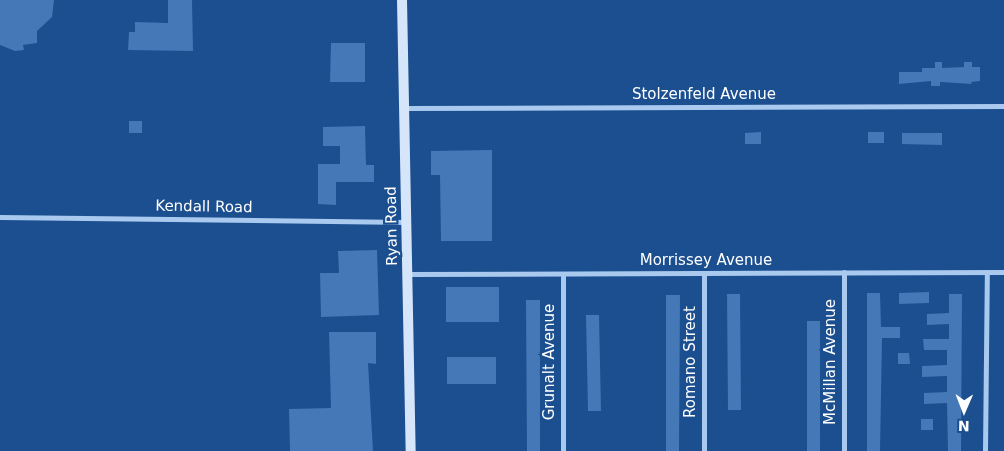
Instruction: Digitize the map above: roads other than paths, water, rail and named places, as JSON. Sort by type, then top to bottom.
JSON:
[{"type":"main road","name":"Ryan Road","points":[[402,0],[411,451]]},
{"type":"street","name":"Stolzenfeld Avenue","points":[[404,108],[1004,106]]},
{"type":"street","name":"Kendall Road","points":[[0,217],[407,222]]},
{"type":"street","name":"McMillan Avenue","points":[[844,272],[844,451]]},
{"type":"street","points":[[985,451],[987,272]]},
{"type":"street","name":"Morrissey Avenue","points":[[408,274],[1004,272]]},
{"type":"street","name":"Romano Street","points":[[704,273],[704,451]]},
{"type":"street","name":"Grunalt Avenue","points":[[563,274],[563,451]]}]
